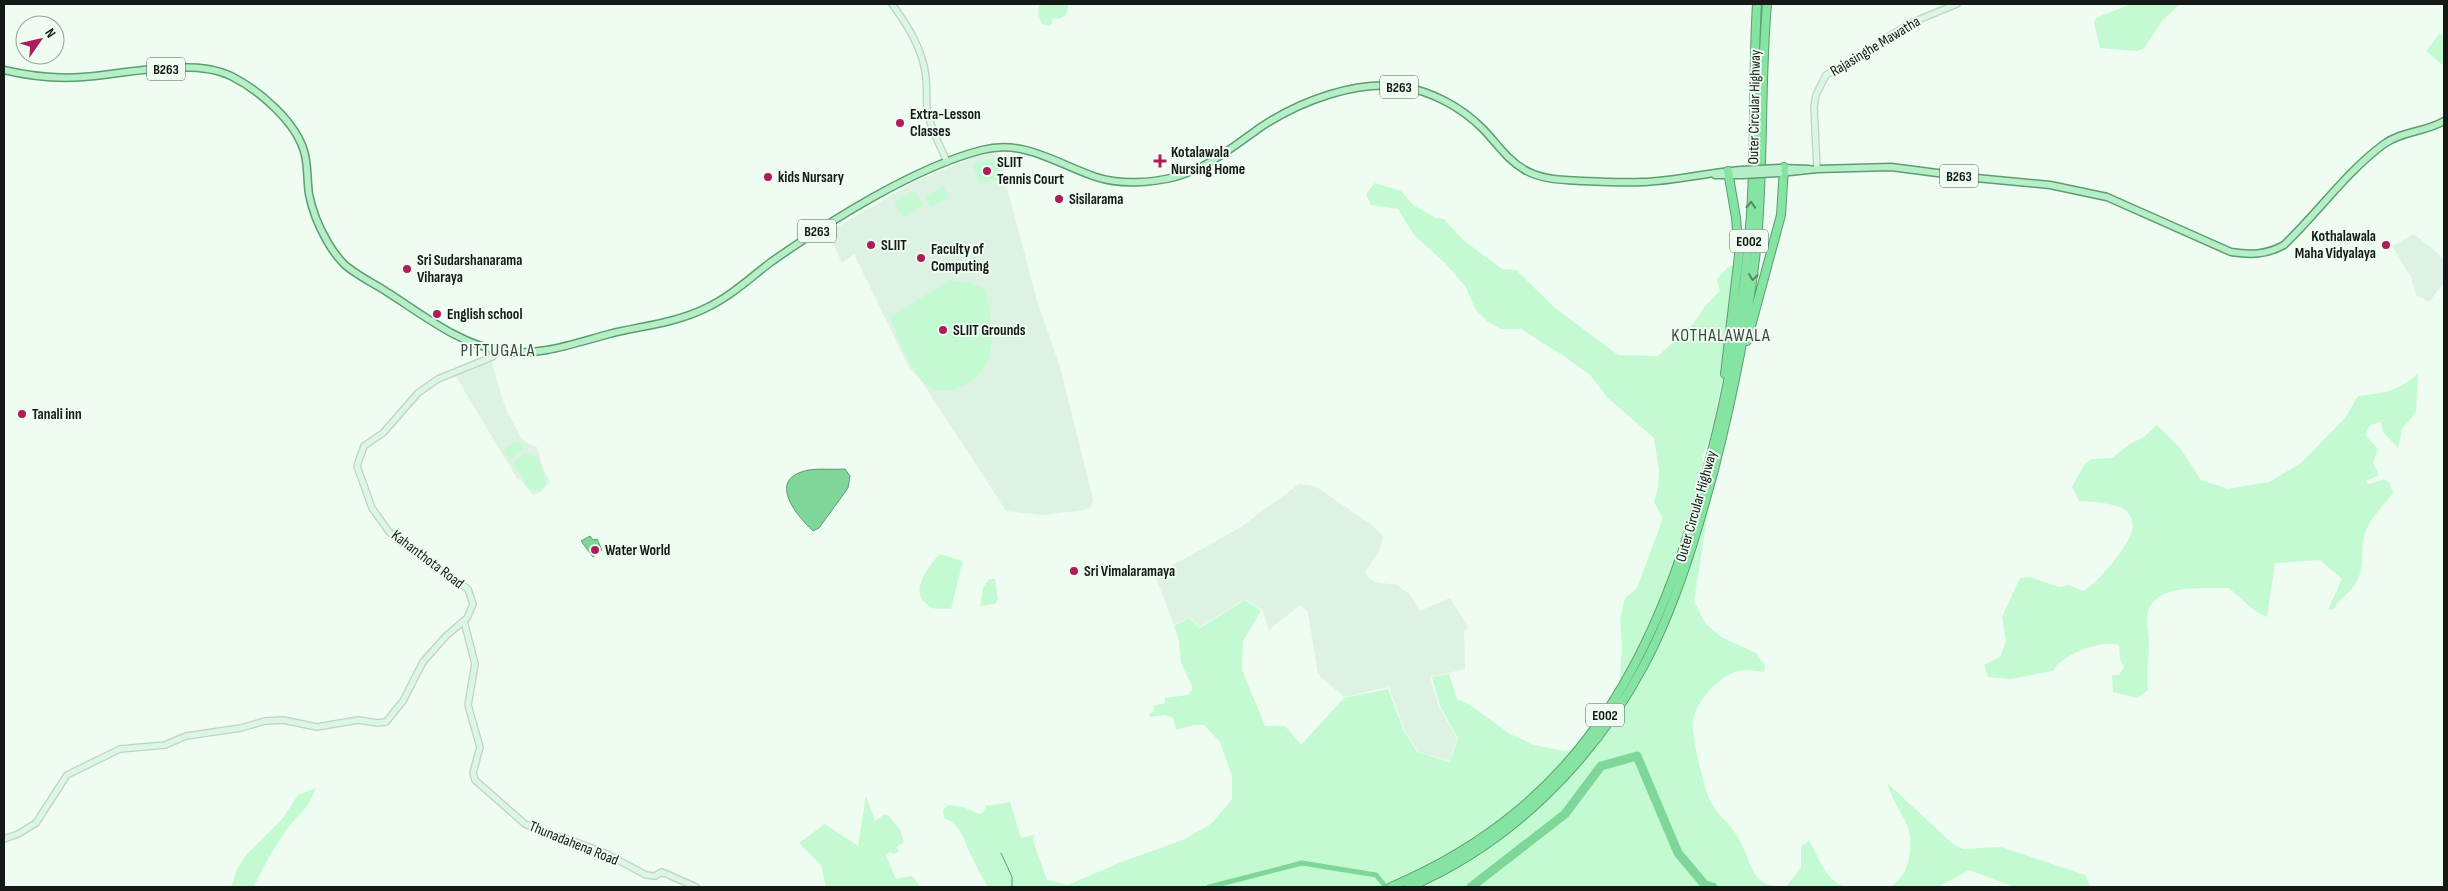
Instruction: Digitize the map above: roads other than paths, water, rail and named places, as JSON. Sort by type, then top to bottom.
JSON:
[{"type":"highway","name":"Outer Circular Highway","points":[[1391,887],[1448,859],[1504,822],[1551,780],[1595,729],[1624,686],[1660,614],[1713,461],[1735,350],[1749,238],[1757,4]]},
{"type":"highway","name":"Outer Circular Highway","points":[[1409,887],[1467,856],[1529,811],[1574,767],[1607,726],[1631,690],[1658,637],[1685,567],[1737,377],[1757,239],[1767,4]]},
{"type":"highway","points":[[1737,377],[1781,215],[1781,170]]},
{"type":"highway","points":[[1720,424],[1738,255],[1736,218],[1728,173]]},
{"type":"main road","points":[[892,4],[916,40],[924,62],[930,119],[947,162]]},
{"type":"main road","name":"Rajasinghe Mawatha","points":[[1814,169],[1814,107],[1816,95],[1826,75],[1858,59],[1886,38],[1913,22],[1957,4]]},
{"type":"main road","name":"B263","points":[[4,70],[69,78],[195,68],[215,70],[235,78],[268,102],[286,121],[300,142],[305,154],[309,195],[315,214],[327,242],[341,260],[363,278],[466,340],[499,351],[524,352],[558,348],[669,321],[704,309],[841,217],[912,178],[947,162],[985,149],[1015,147],[1028,149],[1099,178],[1119,181],[1159,180],[1194,171],[1207,165],[1267,123],[1301,106],[1342,92],[1377,86],[1408,88],[1444,101],[1472,119],[1525,171],[1546,178],[1646,182],[1742,172],[1900,168],[2061,187],[2107,197],[2231,252],[2252,255],[2273,251],[2284,245],[2368,158],[2384,144],[2396,137],[2444,121]]},
{"type":"main road","name":"Kahanthota Road","points":[[464,621],[472,609],[471,594],[468,589],[403,544],[390,532],[372,508],[357,466],[364,446],[392,423],[418,393],[438,379],[484,360],[499,351]]},
{"type":"main road","points":[[4,839],[18,834],[36,823],[66,775],[120,749],[165,745],[186,736],[241,728],[265,721],[283,720],[317,727],[358,720],[378,723],[386,722],[403,701],[423,662],[446,636],[464,621]]},
{"type":"main road","name":"Thunadahena Road","points":[[464,621],[475,664],[468,705],[480,748],[473,773],[475,780],[525,824],[547,834],[562,837],[605,853],[646,875],[656,876],[662,872],[696,887]]},
{"type":"waterway","points":[[1471,887],[1565,814],[1601,766],[1637,756],[1678,853],[1705,885],[1713,887]]},
{"type":"waterway","points":[[1001,853],[1012,877],[1012,887]]},
{"type":"waterway","points":[[1209,887],[1302,863],[1376,875],[1386,887]]},
{"type":"place","name":"Extra-Lesson Classes","points":[[900,123]]},
{"type":"place","name":"Kotalawala Nursing Home","points":[[1160,161]]},
{"type":"place","name":"SLIIT Tennis Court","points":[[987,171]]},
{"type":"place","name":"kids Nursary","points":[[768,177]]},
{"type":"place","name":"Sisilarama","points":[[1059,199]]},
{"type":"place","name":"SLIIT","points":[[871,245]]},
{"type":"place","name":"Kothalawala Maha Vidyalaya","points":[[2386,245]]},
{"type":"place","name":"Faculty of Computing","points":[[921,258]]},
{"type":"place","name":"Sri Sudarshanarama Viharaya","points":[[407,269]]},
{"type":"place","name":"English school","points":[[437,314]]},
{"type":"place","name":"SLIIT Grounds","points":[[943,330]]},
{"type":"place","name":"Tanali inn","points":[[22,414]]},
{"type":"place","name":"Water World","points":[[595,550]]},
{"type":"place","name":"Sri Vimalaramaya","points":[[1074,571]]},
{"type":"district","name":"KOTHALAWALA","points":[[1721,335]]},
{"type":"district","name":"PITTUGALA","points":[[498,350]]}]
